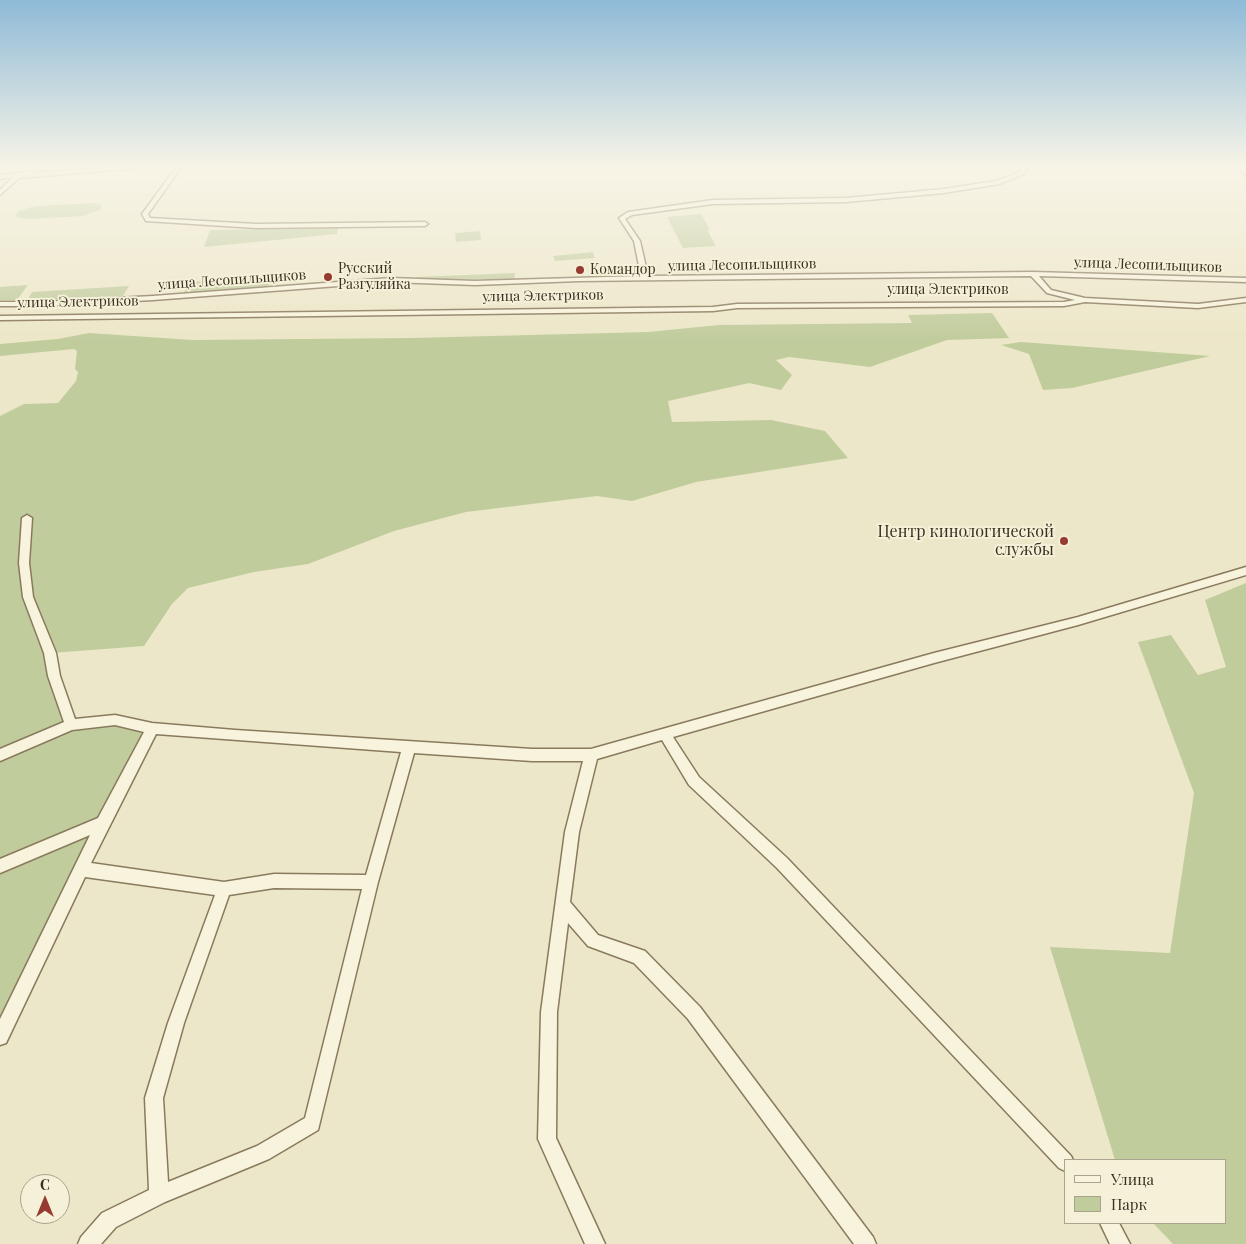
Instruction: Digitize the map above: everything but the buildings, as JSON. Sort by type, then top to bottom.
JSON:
[{"type":"street","points":[[203,223],[256,226],[425,224]]},
{"type":"street","points":[[626,223],[637,241],[645,278]]},
{"type":"street","points":[[1032,274],[1049,292],[1085,300],[1198,306],[1246,300]]},
{"type":"street","name":"улица Лесопильщиков","points":[[0,304],[42,304],[194,296],[381,281],[475,283],[645,278],[1032,274],[1246,280]]},
{"type":"street","name":"улица Электриков","points":[[0,318],[713,309],[746,306],[1064,304],[1085,300]]},
{"type":"street","points":[[0,328],[21,318],[42,304]]},
{"type":"street","points":[[27,518],[24,563],[28,597],[50,653],[54,676],[71,725]]},
{"type":"street","points":[[0,755],[71,725],[115,720],[152,728],[532,755],[591,755],[934,658],[1078,621],[1246,571]]},
{"type":"street","points":[[0,1038],[103,823],[152,728]]},
{"type":"street","points":[[665,735],[694,782],[782,863],[1064,1161]]},
{"type":"street","points":[[88,1244],[109,1220],[159,1195],[263,1153],[312,1124],[371,882],[409,746]]},
{"type":"street","points":[[591,755],[572,832],[548,1012],[548,1138],[595,1244]]},
{"type":"street","points":[[0,866],[103,823]]},
{"type":"street","points":[[81,870],[224,889],[274,881],[371,882]]},
{"type":"street","points":[[159,1195],[154,1098],[176,1022],[224,889]]},
{"type":"street","points":[[562,904],[593,941],[639,957],[694,1013],[803,1162],[866,1244]]},
{"type":"street","points":[[1110,1224],[1120,1244]]},
{"type":"green space","points":[[670,223],[706,223],[710,230],[707,230],[716,246],[683,248]]},
{"type":"green space","points":[[338,228],[337,234],[204,247],[210,230]]},
{"type":"green space","points":[[480,231],[481,240],[456,242],[455,233]]},
{"type":"green space","points":[[593,252],[595,258],[555,261],[553,256]]},
{"type":"green space","points":[[515,273],[514,279],[510,280],[417,279],[417,277]]},
{"type":"green space","points":[[271,276],[268,286],[184,293],[188,282]]},
{"type":"green space","points":[[28,285],[17,300],[0,300],[0,287]]},
{"type":"green space","points":[[129,286],[123,296],[27,301],[32,292]]},
{"type":"green space","points":[[992,313],[1009,338],[947,340],[870,367],[789,357],[776,360],[792,375],[781,390],[749,383],[668,401],[672,422],[771,420],[825,431],[848,458],[696,482],[632,501],[597,496],[466,512],[394,531],[308,564],[254,572],[188,588],[172,604],[144,646],[51,653],[62,678],[71,725],[115,720],[152,728],[0,1037],[0,416],[24,404],[58,403],[76,381],[78,372],[75,369],[77,351],[74,349],[0,356],[0,344],[58,339],[89,333],[193,340],[411,338],[648,332],[719,325],[912,323],[908,315]]},
{"type":"green space","points":[[1021,342],[1210,356],[1072,388],[1043,390],[1029,354],[1001,345]]},
{"type":"green space","points":[[1246,583],[1246,1244],[1173,1244],[1154,1224],[1226,1224],[1226,1159],[1115,1159],[1050,947],[1170,953],[1194,793],[1138,642],[1171,635],[1198,675],[1226,667],[1205,600]]},
{"type":"place","name":"Командор","points":[[580,270]]},
{"type":"place","name":"Русский Разгуляйка","points":[[328,277]]},
{"type":"place","name":"Центр кинологической службы","points":[[1064,541]]}]
